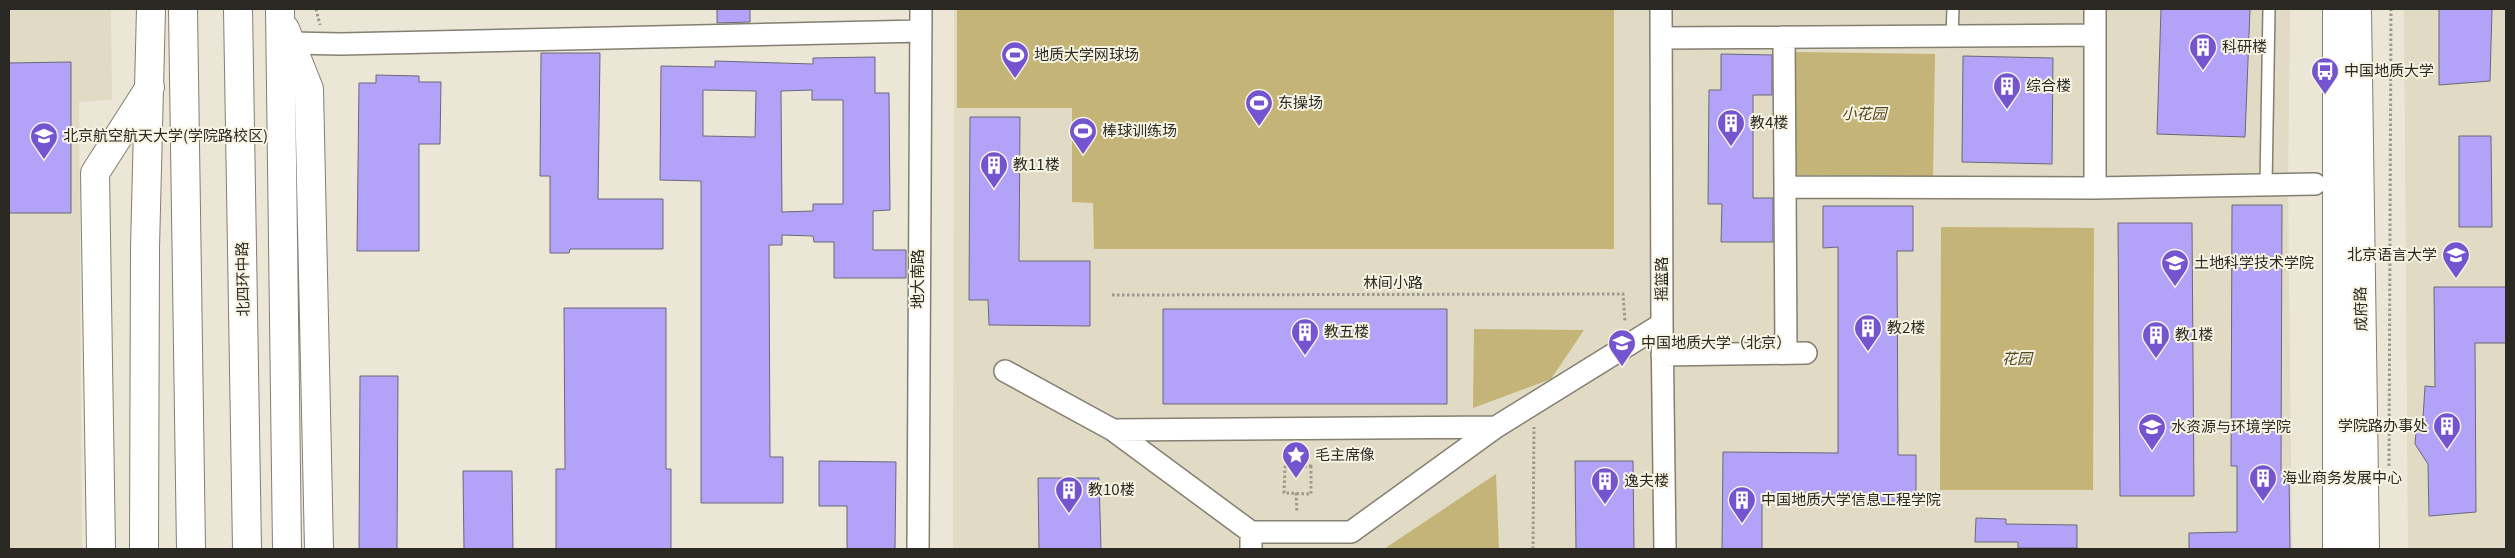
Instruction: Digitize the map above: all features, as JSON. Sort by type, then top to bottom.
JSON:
[{"type":"main road","points":[[144,549],[145,248],[151,9]]},
{"type":"main road","points":[[183,9],[192,549]]},
{"type":"main road","name":"北四环中路","points":[[238,9],[248,549]]},
{"type":"main road","name":"成府路","points":[[2337,9],[2337,549]]},
{"type":"main road","name":"成府路","points":[[2357,9],[2365,549]]},
{"type":"main road","points":[[280,12],[309,90],[319,549]]},
{"type":"main road","points":[[280,12],[287,549]]},
{"type":"main road","points":[[102,549],[95,173],[150,88]]},
{"type":"street","name":"地大南路","points":[[918,549],[921,9]]},
{"type":"street","name":"摇篮路","points":[[1661,9],[1662,355],[1665,549]]},
{"type":"street","points":[[2096,9],[2096,188]]},
{"type":"street","points":[[291,43],[341,44],[920,31]]},
{"type":"street","points":[[1662,38],[2095,36]]},
{"type":"street","points":[[1662,355],[1796,353],[1785,187],[1784,37]]},
{"type":"street","points":[[1785,187],[2096,188],[2315,184]]},
{"type":"street","points":[[1005,371],[1112,430],[1251,540],[1351,541],[1496,427],[1662,324]]},
{"type":"street","points":[[1112,430],[1496,427]]},
{"type":"lane","points":[[1952,36],[1953,9]]},
{"type":"lane","points":[[2266,185],[2269,9]]},
{"type":"path","points":[[2389,471],[2391,9]]},
{"type":"path","name":"林间小路","points":[[1112,295],[1623,294],[1627,346]]},
{"type":"path","points":[[1533,549],[1534,404]]},
{"type":"path","points":[[1296,466],[1311,466],[1311,494],[1284,493],[1284,467],[1296,466]]},
{"type":"shaded area","points":[[9,9],[111,9],[112,100],[79,102],[82,549],[9,549]]},
{"type":"shaded area","name":"中国地质大学（北京）","points":[[954,9],[2290,9],[2288,184],[2292,549],[953,549]]},
{"type":"shaded area","name":"北京语言大学","points":[[2404,9],[2506,9],[2506,549],[2408,549]]},
{"type":"green space","points":[[957,9],[1614,9],[1614,249],[1094,249],[1093,203],[1072,202],[1072,108],[957,108]]},
{"type":"green space","name":"小花园","points":[[1796,52],[1935,54],[1933,177],[1794,175]]},
{"type":"green space","name":"花园","points":[[1941,227],[2094,228],[2093,490],[1940,490]]},
{"type":"green space","points":[[1474,329],[1584,330],[1551,379],[1473,408]]},
{"type":"green space","points":[[1496,474],[1499,549],[1384,549]]},
{"type":"building","points":[[717,9],[750,9],[750,22],[717,23]]},
{"type":"building","name":"科研楼","points":[[2161,9],[2250,9],[2245,137],[2157,134]]},
{"type":"building","points":[[2439,9],[2492,9],[2490,81],[2439,85]]},
{"type":"building","points":[[541,53],[600,53],[598,199],[663,199],[663,249],[570,249],[569,253],[550,253],[550,176],[540,176]]},
{"type":"building","name":"教4楼","points":[[1721,54],[1772,55],[1772,95],[1753,95],[1753,198],[1773,198],[1773,242],[1721,242],[1722,204],[1708,204],[1709,90],[1721,90]]},
{"type":"building","name":"综合楼","points":[[1963,56],[2053,58],[2052,164],[1962,162]]},
{"type":"building","points":[[875,57],[875,93],[889,93],[890,210],[873,211],[873,250],[906,250],[906,278],[834,278],[834,242],[814,242],[813,236],[782,235],[782,245],[769,245],[770,457],[783,457],[783,503],[701,503],[701,181],[660,180],[661,66],[715,67],[715,61],[813,64],[813,58]],"holes":[[[703,90],[756,91],[755,137],[703,136]],[[812,90],[812,100],[843,100],[843,204],[813,204],[813,211],[782,212],[781,91]]]},
{"type":"building","points":[[71,62],[71,213],[9,213],[9,63]]},
{"type":"building","points":[[376,75],[419,76],[419,82],[441,82],[440,144],[419,144],[419,251],[357,251],[359,83],[376,83]]},
{"type":"building","name":"教11楼","points":[[970,117],[1020,117],[1019,261],[1090,261],[1090,326],[989,325],[988,300],[969,300]]},
{"type":"building","points":[[2459,136],[2491,136],[2492,227],[2459,227]]},
{"type":"building","points":[[2232,205],[2282,205],[2281,471],[2289,471],[2290,549],[2189,549],[2189,533],[2237,532],[2237,466],[2231,466]]},
{"type":"building","name":"教2楼","points":[[1823,206],[1913,206],[1913,251],[1897,251],[1898,455],[1916,455],[1916,503],[1821,503],[1821,500],[1762,499],[1762,549],[1722,549],[1723,452],[1838,453],[1838,247],[1823,248]]},
{"type":"building","name":"教1楼","points":[[2118,223],[2192,223],[2194,496],[2120,496]]},
{"type":"building","points":[[2434,287],[2506,287],[2506,343],[2475,343],[2476,512],[2429,516],[2428,464],[2415,444],[2416,432],[2423,418],[2425,386],[2435,387]]},
{"type":"building","points":[[564,308],[666,308],[666,469],[671,469],[671,549],[556,549],[556,469],[565,469]]},
{"type":"building","name":"教五楼","points":[[1163,309],[1447,309],[1447,404],[1163,404]]},
{"type":"building","points":[[360,376],[398,376],[397,549],[359,549]]},
{"type":"building","points":[[819,461],[896,462],[895,549],[847,549],[847,506],[819,506]]},
{"type":"building","name":"逸夫楼","points":[[1575,461],[1633,461],[1634,549],[1576,549]]},
{"type":"building","points":[[463,471],[512,471],[513,549],[464,549]]},
{"type":"building","name":"教10楼","points":[[1038,478],[1099,478],[1101,549],[1039,549]]},
{"type":"building","points":[[1976,518],[2006,519],[2006,524],[2077,525],[2077,548],[2018,548],[2018,542],[1975,542]]},
{"type":"place","name":"科研楼","points":[[2203,71]]},
{"type":"place","name":"地质大学网球场","points":[[1015,79]]},
{"type":"place","name":"中国地质大学","points":[[2325,95]]},
{"type":"place","name":"综合楼","points":[[2007,110]]},
{"type":"place","name":"东操场","points":[[1259,127]]},
{"type":"place","name":"教4楼","points":[[1731,147]]},
{"type":"place","name":"棒球训练场","points":[[1083,155]]},
{"type":"place","name":"北京航空航天大学(学院路校区)","points":[[44,160]]},
{"type":"place","name":"教11楼","points":[[994,189]]},
{"type":"place","name":"北京语言大学","points":[[2456,279]]},
{"type":"place","name":"土地科学技术学院","points":[[2175,287]]},
{"type":"place","name":"教2楼","points":[[1868,352]]},
{"type":"place","name":"教五楼","points":[[1305,356]]},
{"type":"place","name":"教1楼","points":[[2156,359]]},
{"type":"place","name":"中国地质大学（北京）","points":[[1622,367]]},
{"type":"place","name":"学院路办事处","points":[[2447,450]]},
{"type":"place","name":"水资源与环境学院","points":[[2152,451]]},
{"type":"place","name":"毛主席像","points":[[1296,479]]},
{"type":"place","name":"海业商务发展中心","points":[[2263,502]]},
{"type":"place","name":"逸夫楼","points":[[1605,505]]},
{"type":"place","name":"教10楼","points":[[1069,514]]},
{"type":"place","name":"中国地质大学信息工程学院","points":[[1742,524]]}]
